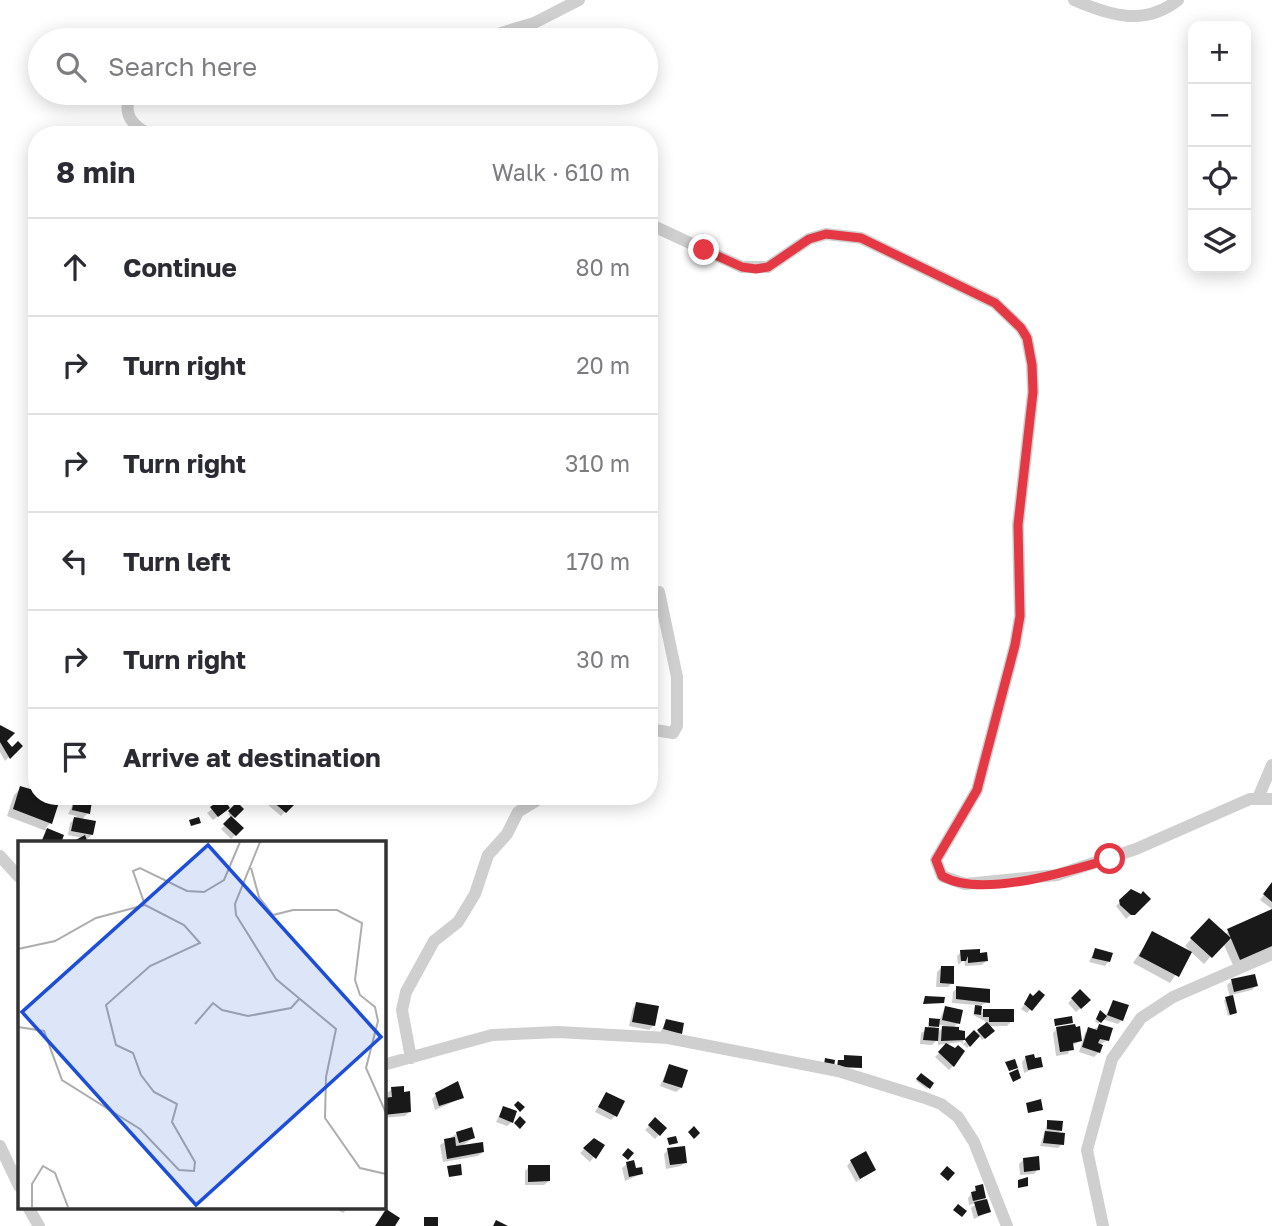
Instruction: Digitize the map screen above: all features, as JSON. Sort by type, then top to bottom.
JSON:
[{"type":"street","points":[[518,28],[534,23],[579,0]]},
{"type":"street","points":[[1074,0],[1111,16],[1132,18],[1178,0]]},
{"type":"street","points":[[126,105],[129,119],[135,126]]},
{"type":"street","points":[[658,228],[742,267],[756,269],[768,267],[809,239],[826,234],[861,238],[995,303],[1021,328],[1027,338],[1033,392],[1018,525],[1020,616],[1017,635],[977,790],[936,860],[942,876],[965,884],[1057,876],[1136,849],[1236,804],[1258,798],[1272,799]]},
{"type":"street","points":[[658,730],[673,733],[677,726],[677,677],[660,592]]},
{"type":"street","points":[[1258,798],[1272,765]]},
{"type":"street","points":[[411,1058],[402,1010],[406,992],[435,941],[458,922],[475,894],[488,855],[507,834],[517,811],[528,805]]},
{"type":"street","points":[[0,856],[18,876]]},
{"type":"street","points":[[1103,1226],[1089,1170],[1087,1150],[1112,1059],[1141,1018],[1173,997],[1272,954]]},
{"type":"street","points":[[385,1064],[492,1035],[558,1032],[668,1038],[724,1047],[863,1078],[941,1104],[958,1117],[974,1143],[1007,1226]]},
{"type":"street","points":[[0,1146],[18,1184]]},
{"type":"street","points":[[29,1208],[39,1226]]},
{"type":"building","points":[[0,725],[15,733],[7,741],[12,747],[18,741],[23,746],[10,759],[0,742]]},
{"type":"building","points":[[20,786],[28,788],[28,805],[58,805],[52,824],[13,809]]},
{"type":"building","points":[[73,805],[91,805],[90,814],[72,810]]},
{"type":"building","points":[[228,805],[230,808],[218,817],[210,807]]},
{"type":"building","points":[[234,805],[240,805],[244,809],[235,818],[228,811]]},
{"type":"building","points":[[277,805],[294,805],[286,813]]},
{"type":"building","points":[[231,816],[244,828],[236,836],[223,824]]},
{"type":"building","points":[[74,817],[96,821],[93,835],[71,831]]},
{"type":"building","points":[[199,817],[201,823],[191,826],[189,820]]},
{"type":"building","points":[[47,828],[64,835],[62,841],[42,841]]},
{"type":"building","points":[[85,835],[87,841],[74,841]]},
{"type":"building","points":[[1272,882],[1272,902],[1263,894]]},
{"type":"building","points":[[1131,889],[1141,894],[1143,891],[1151,899],[1135,915],[1131,915],[1120,905],[1119,900]]},
{"type":"building","points":[[1272,909],[1272,946],[1240,960],[1227,929]]},
{"type":"building","points":[[1209,918],[1231,938],[1212,958],[1190,938]]},
{"type":"building","points":[[1152,931],[1192,952],[1179,977],[1139,956]]},
{"type":"building","points":[[1095,948],[1113,953],[1110,962],[1092,958]]},
{"type":"building","points":[[980,949],[980,953],[987,952],[988,961],[968,963],[968,956],[966,961],[961,961],[960,950]]},
{"type":"building","points":[[941,966],[954,966],[954,984],[940,983]]},
{"type":"building","points":[[1255,974],[1258,986],[1234,992],[1231,979]]},
{"type":"building","points":[[956,986],[990,989],[990,1003],[956,999]]},
{"type":"building","points":[[1080,989],[1091,1000],[1081,1009],[1071,998]]},
{"type":"building","points":[[1039,990],[1045,995],[1032,1011],[1024,1004],[1030,993],[1033,996]]},
{"type":"building","points":[[1233,995],[1237,1013],[1230,1015],[1225,997]]},
{"type":"building","points":[[925,996],[945,997],[944,1003],[923,1004]]},
{"type":"building","points":[[1113,1000],[1129,1005],[1123,1021],[1107,1015]]},
{"type":"building","points":[[636,1002],[659,1006],[655,1026],[632,1022]]},
{"type":"building","points":[[975,1005],[982,1006],[981,1015],[974,1014]]},
{"type":"building","points":[[945,1006],[963,1010],[960,1024],[942,1020]]},
{"type":"building","points":[[983,1009],[1014,1009],[1014,1022],[989,1022],[989,1017],[983,1017]]},
{"type":"building","points":[[1100,1010],[1107,1016],[1101,1023],[1096,1019]]},
{"type":"building","points":[[1072,1016],[1073,1023],[1055,1026],[1054,1019]]},
{"type":"building","points":[[929,1018],[940,1019],[939,1027],[929,1026]]},
{"type":"building","points":[[666,1019],[684,1023],[682,1034],[663,1029]]},
{"type":"building","points":[[987,1022],[995,1031],[985,1039],[977,1030]]},
{"type":"building","points":[[1075,1024],[1076,1027],[1080,1026],[1082,1041],[1073,1043],[1074,1050],[1060,1052],[1056,1027]]},
{"type":"building","points":[[1099,1024],[1113,1028],[1109,1041],[1100,1039],[1098,1043],[1103,1045],[1100,1053],[1082,1047],[1088,1027],[1097,1030]]},
{"type":"building","points":[[942,1026],[959,1027],[959,1030],[965,1031],[965,1039],[974,1030],[980,1036],[970,1047],[965,1040],[941,1041]]},
{"type":"building","points":[[925,1027],[939,1028],[938,1041],[923,1040]]},
{"type":"building","points":[[946,1043],[955,1048],[958,1045],[965,1051],[954,1067],[938,1052]]},
{"type":"building","points":[[1034,1054],[1035,1058],[1041,1057],[1043,1067],[1028,1070],[1025,1056]]},
{"type":"building","points":[[844,1055],[862,1056],[862,1068],[837,1067],[838,1060],[844,1060]]},
{"type":"building","points":[[825,1058],[835,1060],[834,1067],[824,1065]]},
{"type":"building","points":[[1015,1059],[1018,1068],[1009,1071],[1005,1062]]},
{"type":"building","points":[[669,1064],[688,1070],[682,1088],[663,1082]]},
{"type":"building","points":[[1018,1069],[1021,1078],[1013,1082],[1009,1073]]},
{"type":"building","points":[[921,1073],[934,1083],[930,1089],[916,1079]]},
{"type":"building","points":[[458,1081],[464,1098],[439,1106],[435,1093]]},
{"type":"building","points":[[404,1086],[404,1092],[410,1091],[411,1112],[385,1115],[385,1098],[392,1097],[391,1087]]},
{"type":"building","points":[[606,1092],[625,1101],[617,1117],[598,1107]]},
{"type":"building","points":[[1041,1099],[1043,1110],[1028,1113],[1026,1103]]},
{"type":"building","points":[[518,1101],[525,1107],[520,1112],[514,1105]]},
{"type":"building","points":[[503,1106],[517,1111],[513,1123],[499,1117]]},
{"type":"building","points":[[520,1116],[526,1122],[520,1129],[514,1123]]},
{"type":"building","points":[[655,1117],[667,1128],[660,1136],[648,1125]]},
{"type":"building","points":[[1047,1120],[1063,1121],[1062,1131],[1047,1129]]},
{"type":"building","points":[[694,1126],[700,1133],[694,1139],[688,1132]]},
{"type":"building","points":[[472,1127],[475,1138],[459,1143],[456,1132]]},
{"type":"building","points":[[1045,1131],[1065,1133],[1064,1145],[1043,1143]]},
{"type":"building","points":[[676,1136],[678,1143],[669,1145],[667,1138]]},
{"type":"building","points":[[455,1137],[456,1146],[483,1142],[484,1152],[447,1159],[444,1139]]},
{"type":"building","points":[[594,1138],[605,1145],[596,1159],[583,1148]]},
{"type":"building","points":[[685,1146],[687,1163],[670,1165],[667,1148]]},
{"type":"building","points":[[628,1148],[634,1153],[628,1160],[622,1155]]},
{"type":"building","points":[[866,1151],[876,1170],[860,1179],[850,1160]]},
{"type":"building","points":[[1039,1156],[1040,1170],[1024,1172],[1023,1158]]},
{"type":"building","points":[[634,1160],[636,1168],[642,1167],[643,1174],[629,1177],[626,1162]]},
{"type":"building","points":[[461,1164],[462,1175],[449,1177],[447,1166]]},
{"type":"building","points":[[528,1165],[550,1165],[550,1181],[528,1182]]},
{"type":"building","points":[[947,1166],[955,1173],[948,1181],[940,1174]]},
{"type":"building","points":[[1028,1177],[1028,1186],[1018,1188],[1018,1180]]},
{"type":"building","points":[[983,1184],[986,1198],[973,1201],[971,1192],[976,1191],[975,1186]]},
{"type":"building","points":[[987,1199],[991,1212],[978,1216],[974,1202]]},
{"type":"building","points":[[958,1204],[967,1211],[962,1217],[953,1210]]},
{"type":"building","points":[[386,1209],[400,1218],[395,1226],[375,1226]]},
{"type":"building","points":[[424,1217],[438,1217],[438,1226],[424,1226]]},
{"type":"building","points":[[496,1220],[508,1226],[493,1226]]},
{"type":"route","points":[[704,250],[742,267],[756,269],[768,267],[809,239],[826,234],[861,238],[995,303],[1021,328],[1027,338],[1033,392],[1018,525],[1020,616],[983,774],[977,790],[936,860],[942,876],[965,884],[1057,876],[1110,859]]}]
